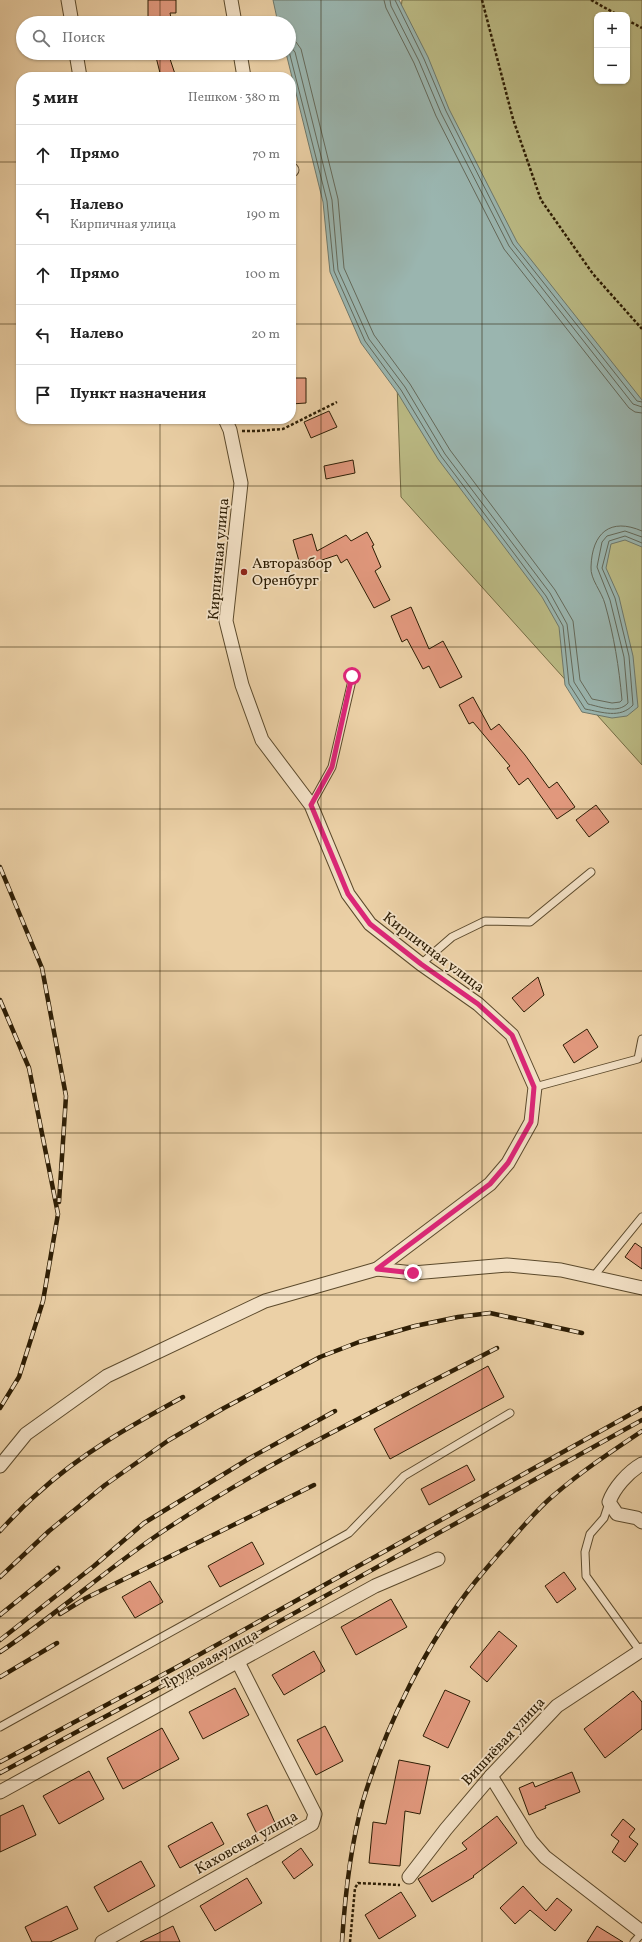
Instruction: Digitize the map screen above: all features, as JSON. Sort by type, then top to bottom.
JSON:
[{"type":"street","points":[[68,0],[71,16]]},
{"type":"street","points":[[231,0],[234,16]]},
{"type":"street","points":[[77,60],[79,72]]},
{"type":"street","points":[[241,60],[243,72]]},
{"type":"street","name":"Кирпичная улица","points":[[228,425],[241,482],[226,621],[242,685],[262,740],[311,805],[348,894],[370,924],[421,964],[478,1004],[512,1035],[534,1087],[531,1122],[508,1163],[490,1184],[377,1269]]},
{"type":"street","points":[[0,1466],[26,1434],[107,1376],[265,1301],[377,1269],[413,1273],[506,1265],[561,1270],[642,1288]]},
{"type":"street","points":[[642,1464],[637,1467],[613,1491],[609,1502],[617,1514],[637,1518],[642,1522]]},
{"type":"street","name":"Трудовая улица","points":[[0,1792],[375,1586],[438,1559]]},
{"type":"street","name":"Вишнёвая улица","points":[[409,1877],[446,1829],[491,1776],[557,1706],[641,1650]]},
{"type":"street","name":"Каховская улица","points":[[102,1942],[312,1824],[315,1814],[238,1662]]},
{"type":"street","points":[[491,1776],[531,1841],[545,1857],[642,1932]]},
{"type":"lane","points":[[311,805],[332,767],[352,676]]},
{"type":"lane","points":[[421,964],[452,937],[485,921],[530,922],[591,872]]},
{"type":"lane","points":[[534,1087],[638,1059],[642,1039]]},
{"type":"lane","points":[[593,1277],[642,1217]]},
{"type":"lane","points":[[0,1727],[349,1533],[404,1476],[510,1414]]},
{"type":"lane","points":[[609,1502],[604,1518],[590,1534],[585,1552],[586,1576],[641,1650]]},
{"type":"lane","points":[[634,1942],[642,1932]]},
{"type":"path","points":[[482,0],[513,119],[541,200],[593,274],[642,329]]},
{"type":"path","points":[[591,0],[613,12]]},
{"type":"path","points":[[630,22],[642,28]]},
{"type":"path","points":[[296,422],[337,402]]},
{"type":"path","points":[[228,425],[257,431],[283,429],[293,424]]},
{"type":"path","points":[[350,1942],[355,1888],[358,1884],[399,1885],[409,1877]]},
{"type":"shaded area","points":[[402,0],[642,0],[642,765],[401,497],[388,128]]},
{"type":"water","points":[[273,0],[399,0],[428,57],[449,109],[517,242],[642,400],[642,547],[625,540],[611,544],[606,568],[619,597],[633,656],[638,707],[627,716],[612,718],[582,712],[565,685],[559,627],[542,597],[438,459],[397,392],[361,343],[330,272],[323,202],[296,93],[296,72],[291,72],[288,60],[296,60],[296,16],[276,16]]},
{"type":"building","points":[[148,0],[176,0],[176,13],[170,13],[171,16],[148,16]]},
{"type":"building","points":[[157,60],[170,60],[174,72],[160,72]]},
{"type":"building","points":[[296,378],[306,378],[306,403],[296,404]]},
{"type":"building","points":[[329,411],[337,427],[311,438],[304,422]]},
{"type":"building","points":[[353,460],[355,473],[326,479],[324,466]]},
{"type":"building","points":[[367,532],[374,545],[372,546],[381,567],[375,571],[390,600],[374,608],[347,559],[341,563],[337,555],[298,568],[296,563],[299,561],[293,540],[312,534],[317,551],[346,535],[351,541]]},
{"type":"building","points":[[411,607],[429,649],[443,641],[462,677],[440,688],[429,666],[423,669],[407,639],[402,642],[391,616]]},
{"type":"building","points":[[473,697],[491,730],[499,724],[525,755],[549,788],[557,782],[575,807],[557,819],[528,778],[519,785],[507,768],[510,766],[473,722],[469,724],[459,705]]},
{"type":"building","points":[[596,805],[609,822],[589,837],[576,820]]},
{"type":"building","points":[[538,977],[544,995],[524,1012],[512,998]]},
{"type":"building","points":[[587,1029],[598,1047],[574,1063],[563,1045]]},
{"type":"building","points":[[635,1243],[642,1248],[642,1269],[625,1257]]},
{"type":"building","points":[[488,1366],[504,1397],[390,1459],[374,1429]]},
{"type":"building","points":[[467,1465],[475,1480],[429,1505],[421,1489]]},
{"type":"building","points":[[252,1542],[264,1564],[220,1587],[208,1566]]},
{"type":"building","points":[[564,1572],[576,1589],[557,1603],[545,1586]]},
{"type":"building","points":[[150,1581],[163,1602],[135,1618],[122,1597]]},
{"type":"building","points":[[391,1599],[407,1627],[356,1655],[341,1627]]},
{"type":"building","points":[[499,1631],[517,1646],[487,1682],[470,1667]]},
{"type":"building","points":[[314,1651],[325,1671],[284,1695],[272,1675]]},
{"type":"building","points":[[235,1688],[249,1715],[203,1739],[189,1712]]},
{"type":"building","points":[[445,1690],[470,1701],[448,1748],[423,1736]]},
{"type":"building","points":[[633,1691],[642,1702],[642,1729],[605,1758],[584,1729]]},
{"type":"building","points":[[325,1726],[343,1761],[316,1775],[297,1740]]},
{"type":"building","points":[[162,1728],[179,1759],[123,1789],[107,1758]]},
{"type":"building","points":[[399,1760],[430,1766],[420,1814],[405,1811],[400,1866],[369,1863],[373,1822],[386,1824]]},
{"type":"building","points":[[89,1771],[104,1799],[59,1824],[43,1796]]},
{"type":"building","points":[[572,1772],[580,1792],[545,1806],[546,1808],[529,1815],[519,1788],[533,1782],[535,1787]]},
{"type":"building","points":[[23,1805],[36,1835],[0,1852],[0,1816]]},
{"type":"building","points":[[267,1805],[276,1825],[257,1834],[247,1814]]},
{"type":"building","points":[[497,1816],[517,1843],[473,1876],[474,1877],[432,1902],[418,1879],[467,1849],[462,1843]]},
{"type":"building","points":[[623,1819],[635,1829],[629,1837],[638,1844],[625,1862],[612,1852],[619,1841],[611,1835]]},
{"type":"building","points":[[212,1822],[224,1844],[180,1868],[168,1846]]},
{"type":"building","points":[[301,1848],[313,1865],[294,1879],[282,1862]]},
{"type":"building","points":[[141,1861],[155,1886],[108,1912],[94,1887]]},
{"type":"building","points":[[247,1878],[262,1903],[215,1931],[200,1906]]},
{"type":"building","points":[[523,1886],[546,1911],[557,1898],[572,1910],[555,1931],[530,1910],[515,1924],[500,1908]]},
{"type":"building","points":[[401,1892],[416,1916],[379,1939],[365,1915]]},
{"type":"building","points":[[67,1906],[78,1929],[50,1942],[32,1942],[25,1927]]},
{"type":"building","points":[[173,1926],[180,1942],[140,1942]]},
{"type":"building","points":[[597,1926],[623,1942],[587,1942]]},
{"type":"railway","points":[[0,867],[42,968],[66,1096],[59,1202]]},
{"type":"railway","points":[[0,1000],[29,1068],[58,1214],[43,1301],[19,1377],[0,1408]]},
{"type":"railway","points":[[0,1577],[49,1531],[105,1485],[169,1440],[224,1408],[320,1357],[359,1342],[415,1326],[458,1317],[490,1313],[582,1333]]},
{"type":"railway","points":[[0,1652],[20,1639],[153,1538],[194,1511],[279,1461],[497,1348]]},
{"type":"railway","points":[[0,1531],[32,1498],[71,1466],[126,1429],[183,1397]]},
{"type":"railway","points":[[0,1762],[177,1667],[642,1408]]},
{"type":"railway","points":[[0,1640],[94,1566],[144,1523],[250,1458],[335,1411]]},
{"type":"railway","points":[[0,1773],[181,1676],[642,1420]]},
{"type":"railway","points":[[342,1942],[349,1871],[358,1818],[383,1744],[395,1715],[424,1658],[440,1631],[475,1582],[535,1513],[575,1478],[642,1431]]},
{"type":"railway","points":[[60,1614],[86,1598],[314,1485]]},
{"type":"railway","points":[[0,1615],[58,1568]]},
{"type":"railway","points":[[0,1677],[57,1643]]},
{"type":"place","name":"Авторазбор Оренбург","points":[[244,572]]},
{"type":"route","points":[[352,676],[332,767],[311,805],[348,894],[370,924],[421,964],[478,1004],[512,1035],[534,1087],[531,1122],[508,1163],[490,1184],[377,1269],[413,1273]]}]
